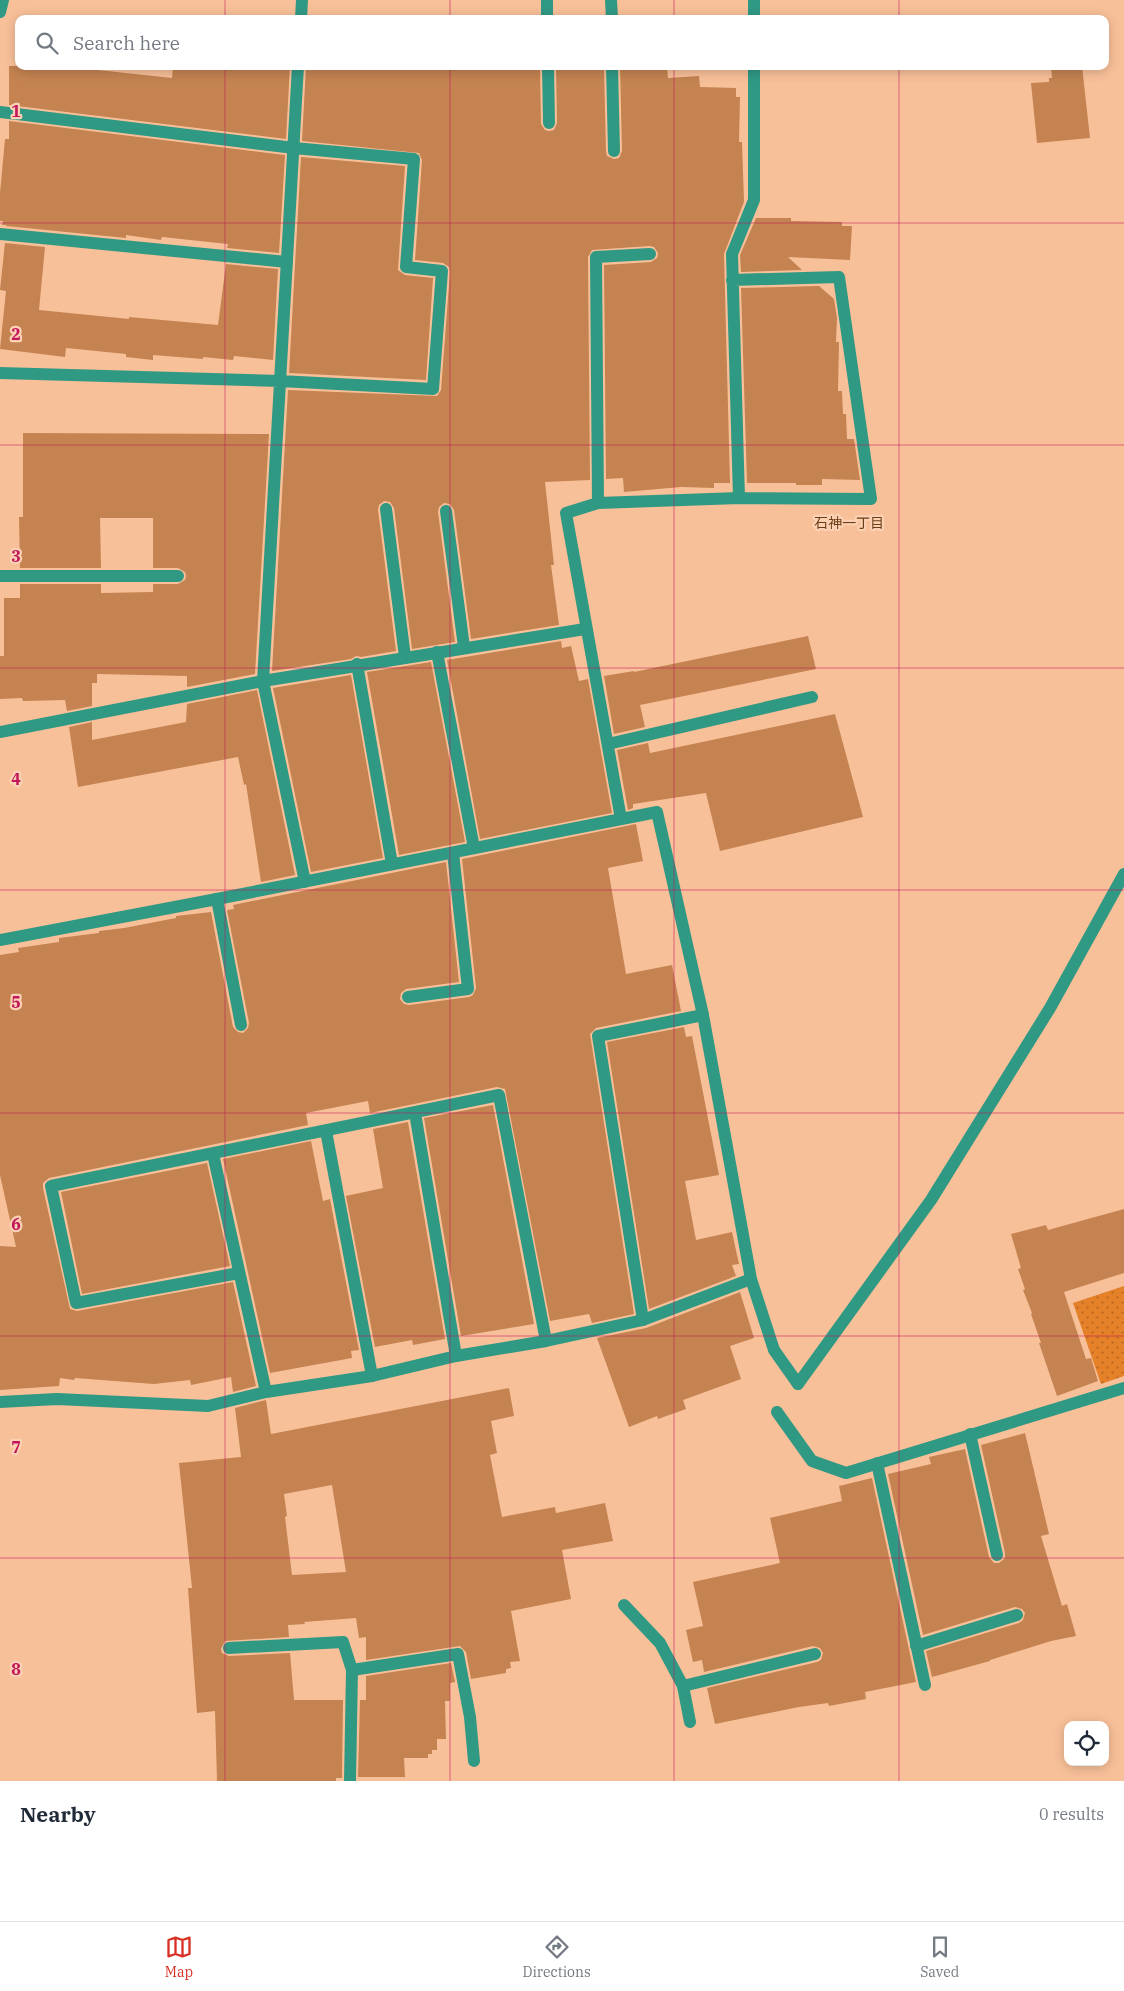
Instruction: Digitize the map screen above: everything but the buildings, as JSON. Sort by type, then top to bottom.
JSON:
[{"type":"street","points":[[0,12],[3,0]]},
{"type":"street","points":[[301,15],[302,0]]},
{"type":"street","points":[[547,0],[547,15]]},
{"type":"street","points":[[611,0],[612,15]]},
{"type":"street","points":[[754,0],[754,15]]},
{"type":"street","points":[[298,70],[263,681],[305,882]]},
{"type":"street","points":[[548,70],[549,123]]},
{"type":"street","points":[[612,70],[614,151]]},
{"type":"street","points":[[739,498],[732,254],[754,200],[754,70]]},
{"type":"street","points":[[0,112],[294,148],[414,159],[406,268],[442,271],[433,389],[280,380],[0,373]]},
{"type":"street","points":[[0,234],[287,262]]},
{"type":"street","points":[[598,503],[596,257],[650,254]]},
{"type":"street","points":[[621,819],[585,629],[566,513],[598,503],[739,498],[871,500],[839,277],[732,280]]},
{"type":"street","points":[[386,509],[405,657]]},
{"type":"street","points":[[446,511],[464,647]]},
{"type":"street","points":[[0,576],[178,576]]},
{"type":"street","points":[[0,732],[357,664],[585,629]]},
{"type":"street","points":[[437,652],[474,848]]},
{"type":"street","points":[[357,664],[392,864]]},
{"type":"street","points":[[608,744],[812,697]]},
{"type":"street","points":[[0,940],[657,812],[703,1016],[751,1278],[774,1350],[798,1384],[931,1200],[1050,1008],[1124,874]]},
{"type":"street","points":[[408,997],[468,989],[453,853]]},
{"type":"street","points":[[217,899],[241,1025]]},
{"type":"street","points":[[643,1320],[598,1036],[703,1016]]},
{"type":"street","points":[[239,1273],[76,1303],[51,1186],[499,1095],[546,1341]]},
{"type":"street","points":[[415,1113],[456,1356]]},
{"type":"street","points":[[326,1131],[372,1376]]},
{"type":"street","points":[[213,1154],[266,1392]]},
{"type":"street","points":[[0,1402],[56,1398],[208,1406],[266,1392],[372,1376],[456,1356],[546,1341],[643,1320],[751,1278]]},
{"type":"street","points":[[777,1412],[812,1461],[846,1473],[1124,1388]]},
{"type":"street","points":[[970,1434],[997,1555]]},
{"type":"street","points":[[877,1463],[925,1685]]},
{"type":"street","points":[[624,1605],[660,1643],[683,1686],[690,1722]]},
{"type":"street","points":[[916,1646],[1017,1615]]},
{"type":"street","points":[[229,1648],[343,1642],[352,1670],[350,1781]]},
{"type":"street","points":[[352,1670],[458,1654],[470,1717],[474,1761]]},
{"type":"street","points":[[683,1686],[816,1654]]},
{"type":"shaded area","points":[[1124,1286],[1124,1376],[1101,1384],[1073,1303]]},
{"type":"district","name":"石神一丁目","points":[[849,523]]}]
